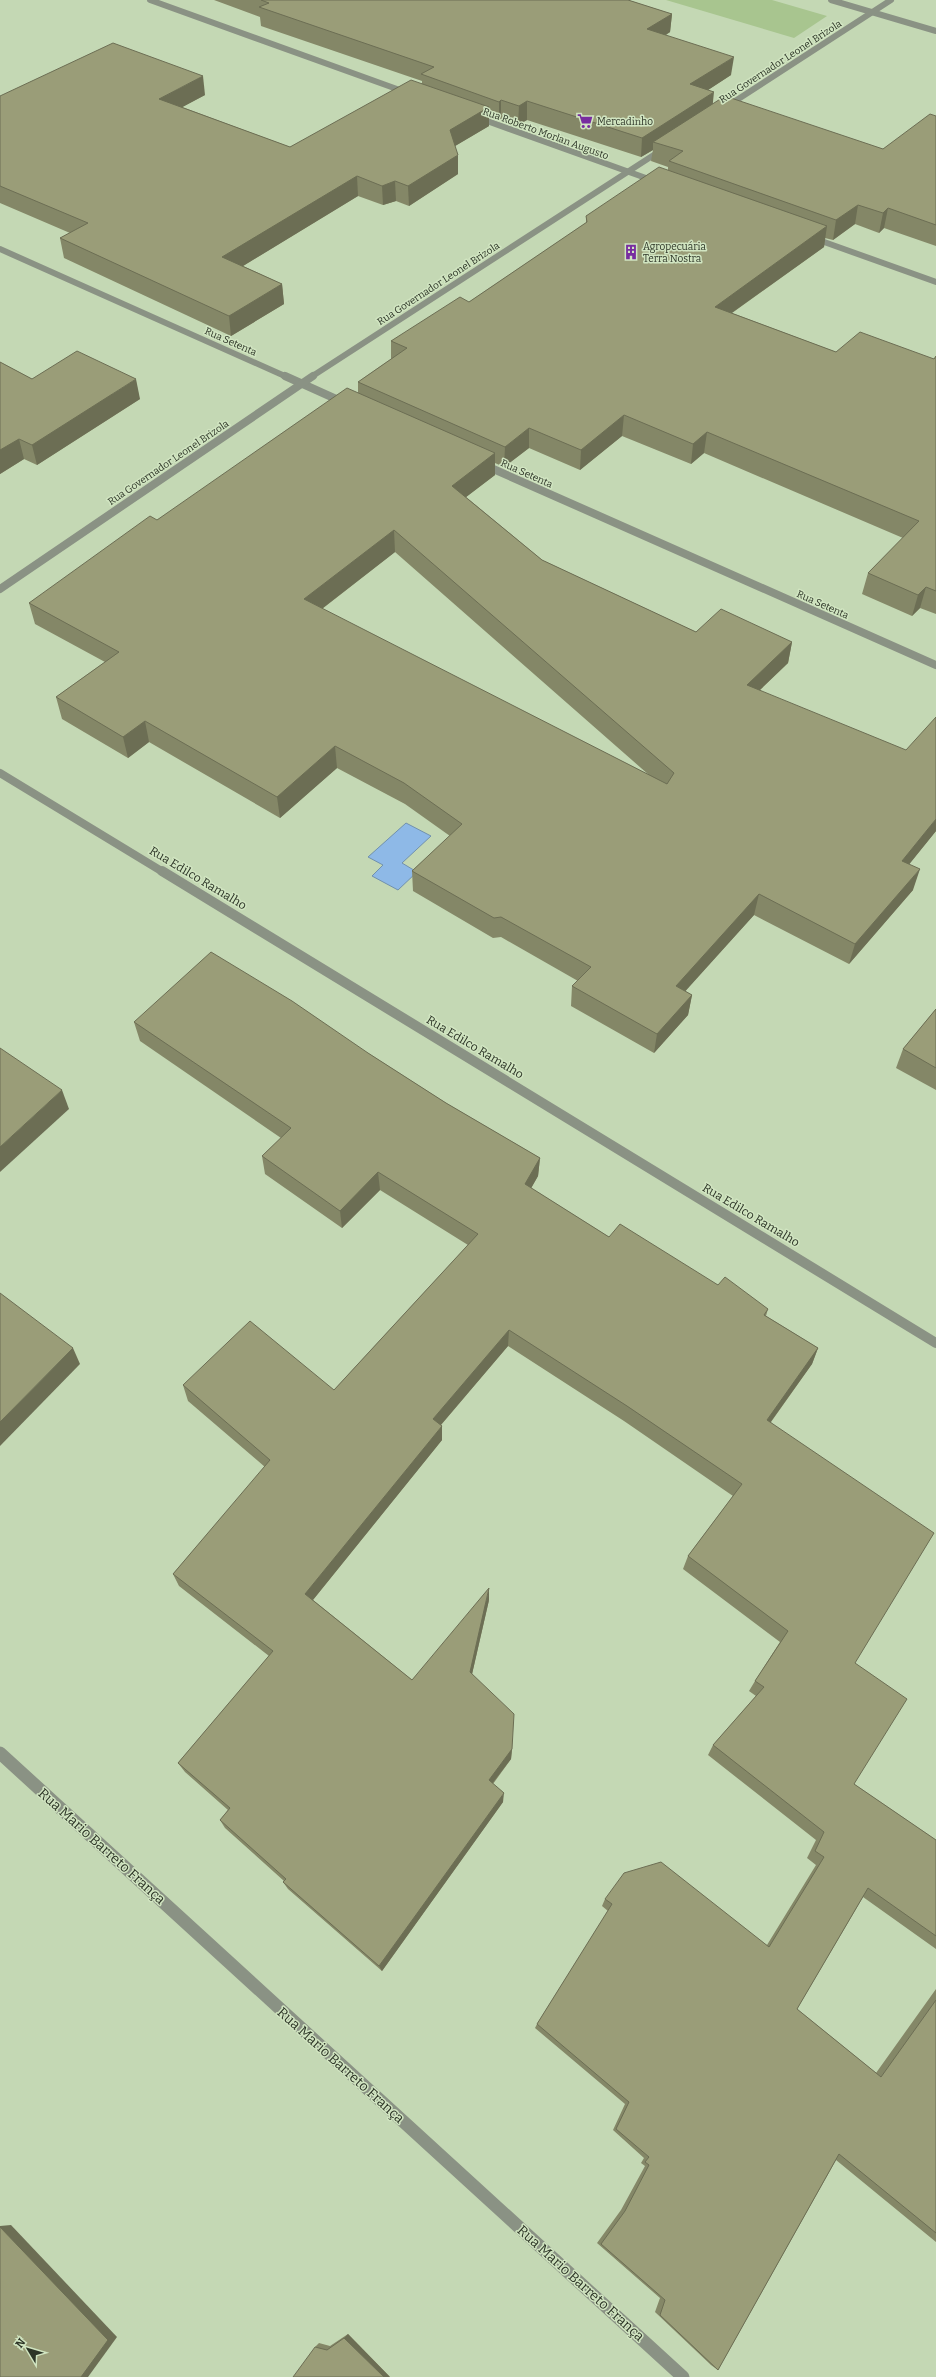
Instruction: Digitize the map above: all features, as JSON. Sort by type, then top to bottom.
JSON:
[{"type":"street","points":[[150,0],[411,94]]},
{"type":"street","points":[[830,0],[936,31]]},
{"type":"street","name":"Rua Governador Leonel Brizola","points":[[718,112],[874,13],[891,0]]},
{"type":"street","name":"Rua Roberto Morlan Augusto","points":[[471,115],[665,185]]},
{"type":"street","name":"Rua Governador Leonel Brizola","points":[[0,589],[301,384],[668,145]]},
{"type":"street","points":[[808,236],[936,282]]},
{"type":"street","name":"Rua Setenta","points":[[0,249],[352,406]]},
{"type":"street","name":"Rua Setenta","points":[[476,461],[936,665]]},
{"type":"street","name":"Rua Edilco Ramalho","points":[[0,773],[936,1343]]},
{"type":"street","name":"Rua Mario Barreto França","points":[[0,1753],[683,2377]]},
{"type":"green space","points":[[666,0],[772,0],[827,16],[794,38]]},
{"type":"water","points":[[406,823],[431,836],[402,863],[417,872],[398,890],[372,876],[383,865],[368,857]]},
{"type":"building","points":[[261,0],[628,0],[672,14],[647,29],[734,57],[690,84],[714,92],[642,138],[527,101],[519,106],[501,100],[499,102],[421,74],[434,67],[259,7],[269,3]]},
{"type":"building","points":[[113,43],[203,76],[159,99],[290,147],[411,80],[489,107],[450,130],[458,155],[408,186],[395,181],[382,186],[357,176],[222,257],[282,284],[229,316],[60,238],[88,223],[0,186],[0,96]]},
{"type":"building","points":[[725,96],[883,149],[930,114],[936,116],[936,225],[888,208],[883,213],[858,205],[836,220],[669,161],[683,151],[653,142]]},
{"type":"building","points":[[659,167],[827,226],[715,307],[836,352],[860,332],[934,359],[936,356],[936,591],[926,587],[918,595],[868,573],[919,521],[707,432],[693,444],[624,415],[581,450],[529,428],[505,447],[358,382],[407,348],[391,341],[460,297],[469,302],[587,222],[586,216]]},
{"type":"building","points":[[77,351],[136,379],[32,445],[19,439],[0,450],[0,362],[32,379]]},
{"type":"building","points":[[347,388],[495,453],[452,486],[542,560],[696,632],[721,609],[792,642],[747,685],[906,750],[936,717],[936,819],[902,861],[920,869],[855,944],[759,894],[676,986],[692,995],[657,1034],[572,986],[591,967],[501,917],[494,918],[412,871],[462,824],[404,783],[335,746],[277,797],[145,721],[123,737],[56,697],[119,652],[29,603],[150,516],[157,520]],"holes":[[[394,530],[674,773],[667,784],[304,599]]]},
{"type":"building","points":[[211,952],[292,1001],[368,1053],[446,1103],[540,1158],[525,1184],[609,1237],[620,1224],[718,1285],[725,1277],[768,1309],[764,1315],[818,1348],[767,1420],[934,1533],[855,1663],[907,1699],[854,1784],[936,1840],[936,1936],[868,1888],[797,2009],[881,2077],[936,2000],[936,2233],[839,2154],[718,2370],[660,2315],[665,2300],[601,2244],[625,2211],[649,2165],[645,2162],[649,2157],[616,2129],[629,2102],[537,2024],[612,1904],[605,1899],[624,1873],[661,1862],[769,1947],[824,1857],[815,1851],[824,1832],[713,1745],[764,1687],[755,1681],[788,1631],[688,1556],[742,1484],[627,1406],[509,1330],[433,1419],[442,1426],[305,1594],[412,1680],[489,1588],[470,1672],[514,1714],[512,1749],[489,1780],[504,1793],[379,1966],[283,1882],[286,1879],[220,1820],[230,1808],[178,1763],[273,1651],[173,1574],[270,1460],[183,1385],[250,1321],[334,1390],[478,1234],[378,1172],[340,1211],[262,1156],[291,1128],[134,1022]]},
{"type":"building","points":[[936,1009],[936,1068],[903,1049]]},
{"type":"building","points":[[0,1048],[62,1090],[0,1147]]},
{"type":"building","points":[[0,1293],[73,1348],[0,1422]]},
{"type":"building","points":[[0,2227],[108,2340],[81,2377],[0,2377]]},
{"type":"building","points":[[344,2338],[384,2377],[293,2377],[315,2347],[327,2350]]},
{"type":"place","name":"Mercadinho","points":[[585,121]]},
{"type":"place","name":"Agropecuária Terra Nostra","points":[[631,252]]}]
